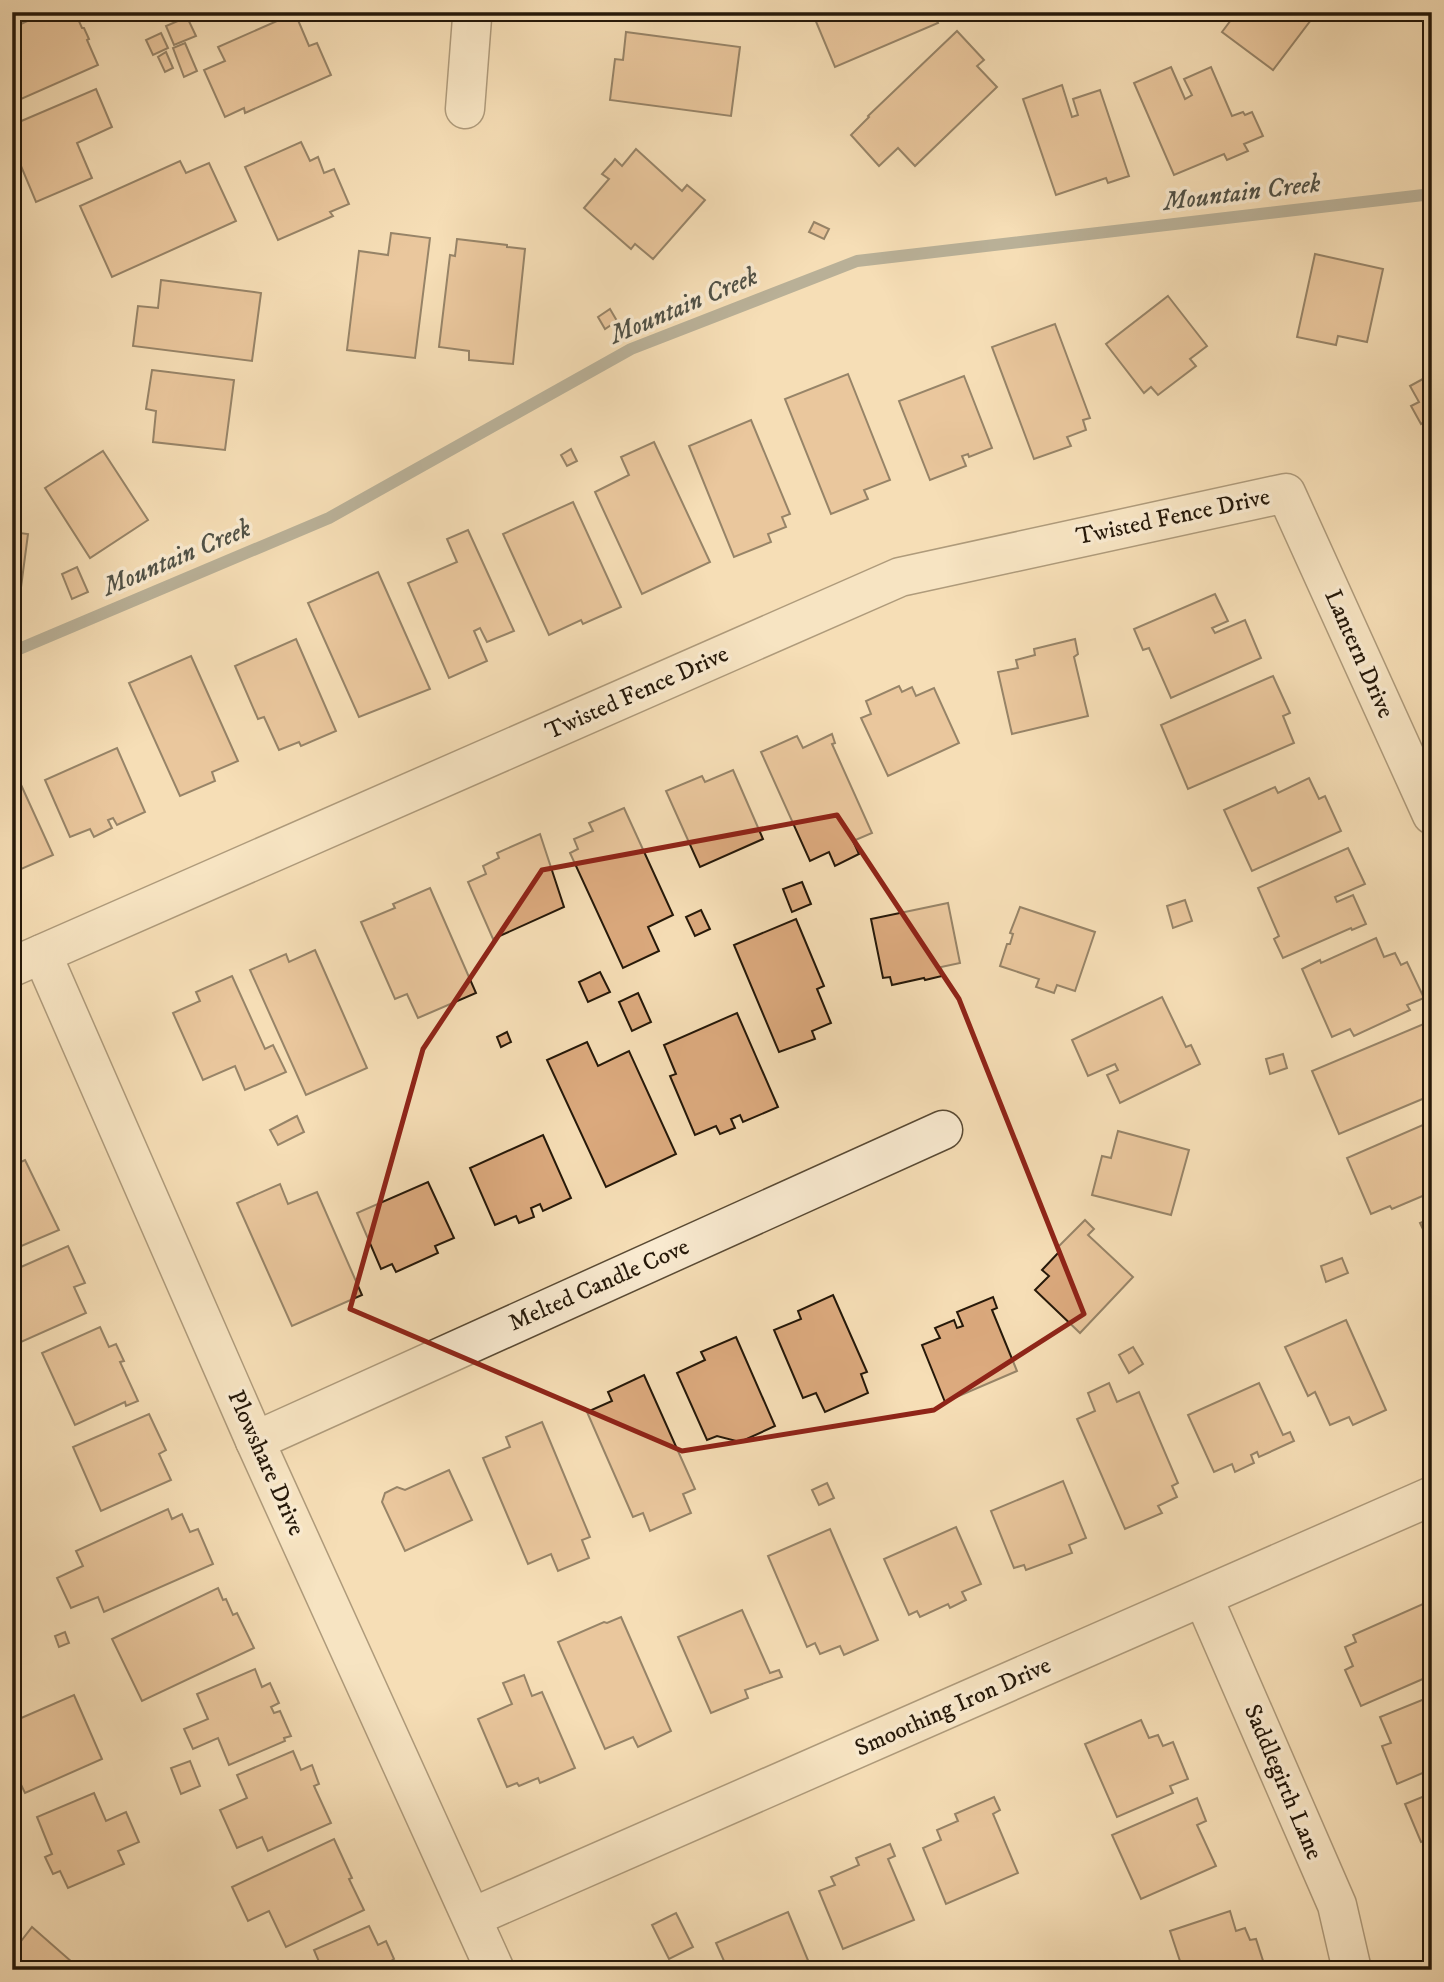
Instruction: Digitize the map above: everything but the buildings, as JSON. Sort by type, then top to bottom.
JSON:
[{"type":"street","points":[[465,109],[472,18],[469,12]]},
{"type":"street","name":"Lantern Drive","points":[[1286,493],[1432,815]]},
{"type":"street","name":"Twisted Fence Drive","points":[[27,960],[900,578],[1286,493]]},
{"type":"street","name":"Plowshare Drive","points":[[27,960],[256,1441],[495,1970]]},
{"type":"street","name":"Melted Candle Cove","points":[[256,1441],[943,1130]]},
{"type":"street","name":"Smoothing Iron Drive","points":[[473,1917],[1432,1496]]},
{"type":"street","name":"Saddlegirth Lane","points":[[1203,1597],[1337,1905],[1352,1970]]},
{"type":"highlighted area","points":[[837,815],[959,999],[1084,1314],[934,1410],[682,1451],[350,1309],[423,1049],[542,870]]},
{"type":"waterway","name":"Mountain Creek","points":[[12,652],[329,518],[631,349],[857,261],[1432,194]]}]
